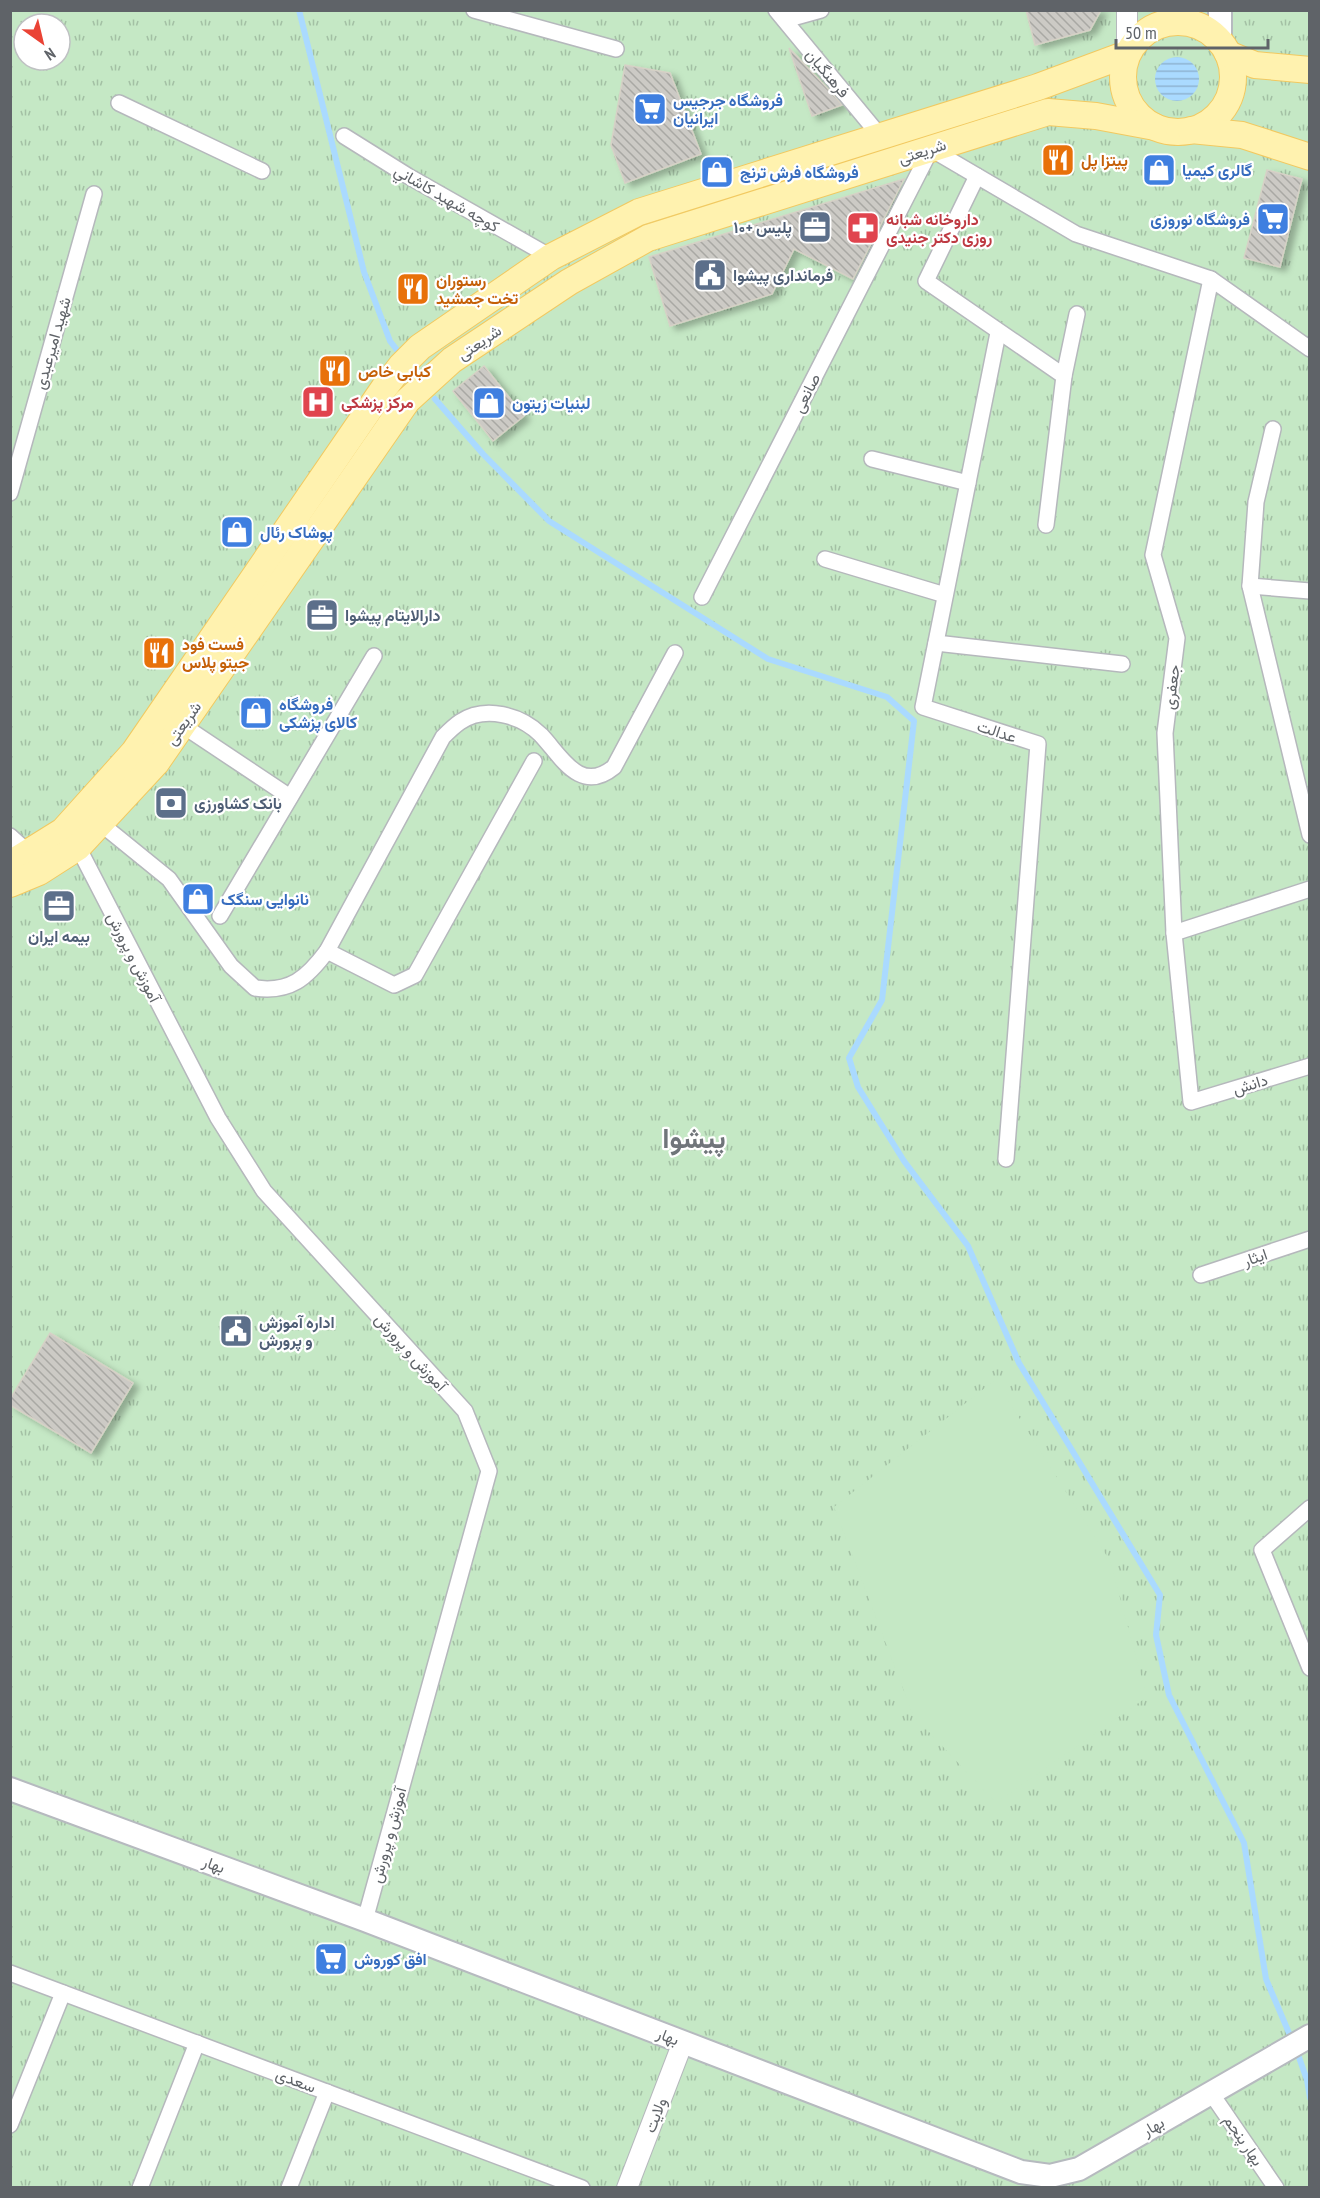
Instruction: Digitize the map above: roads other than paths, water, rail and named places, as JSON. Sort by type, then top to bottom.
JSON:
[{"type":"main road","points":[[1191,130],[1206,124],[1218,114],[1228,101],[1233,85],[1233,69],[1224,47],[1220,10]]},
{"type":"main road","points":[[1310,70],[1255,65],[1224,47],[1206,29],[1175,16],[1145,32],[1127,54],[1123,71],[1123,88],[1129,104],[1140,118],[1155,127],[1173,132],[1191,130],[1242,135],[1310,157]]},
{"type":"main road","name":"شریعتی","points":[[20,859],[63,831],[134,752],[400,366],[420,347],[551,257],[639,212],[1038,87],[1127,54]]},
{"type":"main road","name":"شریعتی","points":[[10,884],[39,872],[78,847],[156,763],[407,401],[452,360],[569,282],[648,238],[1048,112],[1096,116],[1155,127]]},
{"type":"main road","name":"بهار","points":[[10,1789],[365,1920],[1021,2172],[1050,2176],[1079,2169],[1308,2037]]},
{"type":"street","points":[[474,10],[616,49]]},
{"type":"street","points":[[780,16],[821,10]]},
{"type":"street","points":[[1127,10],[1127,54]]},
{"type":"street","name":"فرهنگیان","points":[[780,16],[880,136]]},
{"type":"street","points":[[119,103],[262,171]]},
{"type":"street","name":"كوچه شهيد كاشاني","points":[[344,136],[408,176],[551,257]]},
{"type":"street","points":[[931,149],[1076,234],[1211,279],[1310,349]]},
{"type":"street","name":"صانعی","points":[[702,597],[931,149]]},
{"type":"street","points":[[977,176],[926,281],[998,333],[1064,376]]},
{"type":"street","name":"شهید امیرعبدی","points":[[10,493],[94,194]]},
{"type":"street","name":"جعفری","points":[[1191,1102],[1174,933],[1165,733],[1177,638],[1153,555],[1211,279]]},
{"type":"street","points":[[1046,525],[1064,376],[1077,314]]},
{"type":"street","name":"عدالت","points":[[998,333],[923,707],[1038,744],[1006,1159]]},
{"type":"street","points":[[1273,429],[1256,502],[1250,586],[1310,835]]},
{"type":"street","points":[[872,459],[968,483]]},
{"type":"street","points":[[825,559],[945,596]]},
{"type":"street","points":[[1250,586],[1310,591]]},
{"type":"street","points":[[936,643],[1122,664]]},
{"type":"street","points":[[100,823],[169,879],[231,966],[255,988],[277,988],[294,983],[310,974],[327,951],[443,737],[461,721],[493,712],[516,719],[540,734],[569,768],[580,774],[604,774],[614,767],[675,653]]},
{"type":"street","points":[[220,916],[374,656]]},
{"type":"street","points":[[182,725],[291,797]]},
{"type":"street","points":[[327,951],[394,985],[414,975],[534,760]]},
{"type":"street","points":[[10,836],[20,859]]},
{"type":"street","name":"آموزش و پرورش","points":[[78,847],[218,1118],[264,1191],[465,1411],[489,1471],[365,1920]]},
{"type":"street","points":[[1174,933],[1310,889]]},
{"type":"street","name":"دانش","points":[[1191,1102],[1310,1066]]},
{"type":"street","name":"ایثار","points":[[1202,1275],[1310,1239]]},
{"type":"street","points":[[1309,1665],[1262,1550],[1310,1508]]},
{"type":"street","name":"سعدی","points":[[10,1973],[582,2187]]},
{"type":"street","points":[[10,2125],[63,1993]]},
{"type":"street","name":"ولایت","points":[[627,2187],[683,2042]]},
{"type":"street","points":[[140,2187],[197,2043]]},
{"type":"street","points":[[289,2187],[327,2092]]},
{"type":"street","name":"بهار پنجم","points":[[1211,2093],[1276,2187]]},
{"type":"water","points":[[1177,57],[1193,63],[1199,79],[1193,95],[1177,101],[1161,95],[1155,79],[1161,63]]},
{"type":"waterway","points":[[299,10],[364,272],[390,341],[400,354]]},
{"type":"waterway","points":[[435,399],[483,454],[549,521],[768,659],[887,697],[914,721],[882,1000],[849,1058],[858,1087],[904,1161],[968,1246],[1019,1363],[1160,1595],[1156,1635],[1169,1695],[1244,1843],[1266,1979],[1292,2040]]},
{"type":"waterway","points":[[1296,2049],[1307,2080],[1310,2098]]},
{"type":"place","name":"فروشگاه جرجیس ایرانیان","points":[[650,109]]},
{"type":"place","name":"پیتزا پل","points":[[1058,160]]},
{"type":"place","name":"گالری کیمیا","points":[[1159,170]]},
{"type":"place","name":"فروشگاه فرش ترنج","points":[[717,172]]},
{"type":"place","name":"فروشگاه نوروزی","points":[[1273,219]]},
{"type":"place","name":"پلیس +۱۰","points":[[815,227]]},
{"type":"place","name":"داروخانه شبانه روزی دکتر جنیدی","points":[[863,228]]},
{"type":"place","name":"فرمانداری پیشوا","points":[[710,275]]},
{"type":"place","name":"رستوران تخت جمشید","points":[[413,289]]},
{"type":"place","name":"کبابی خاص","points":[[335,371]]},
{"type":"place","name":"مرکز پزشکی","points":[[318,402]]},
{"type":"place","name":"لبنیات زیتون","points":[[489,403]]},
{"type":"place","name":"پوشاک رئال","points":[[237,532]]},
{"type":"place","name":"دارالایتام پیشوا","points":[[322,615]]},
{"type":"place","name":"فست فود جیتو پلاس","points":[[159,653]]},
{"type":"place","name":"فروشگاه کالای پزشکی","points":[[256,713]]},
{"type":"place","name":"بانک کشاورزی","points":[[171,803]]},
{"type":"place","name":"نانوایی سنگک","points":[[198,899]]},
{"type":"place","name":"بیمه ایران","points":[[59,906]]},
{"type":"place","name":"اداره آموزش و پرورش","points":[[236,1331]]},
{"type":"place","name":"افق کوروش","points":[[331,1959]]},
{"type":"district","name":"پیشوا","points":[[694,1138]]}]
